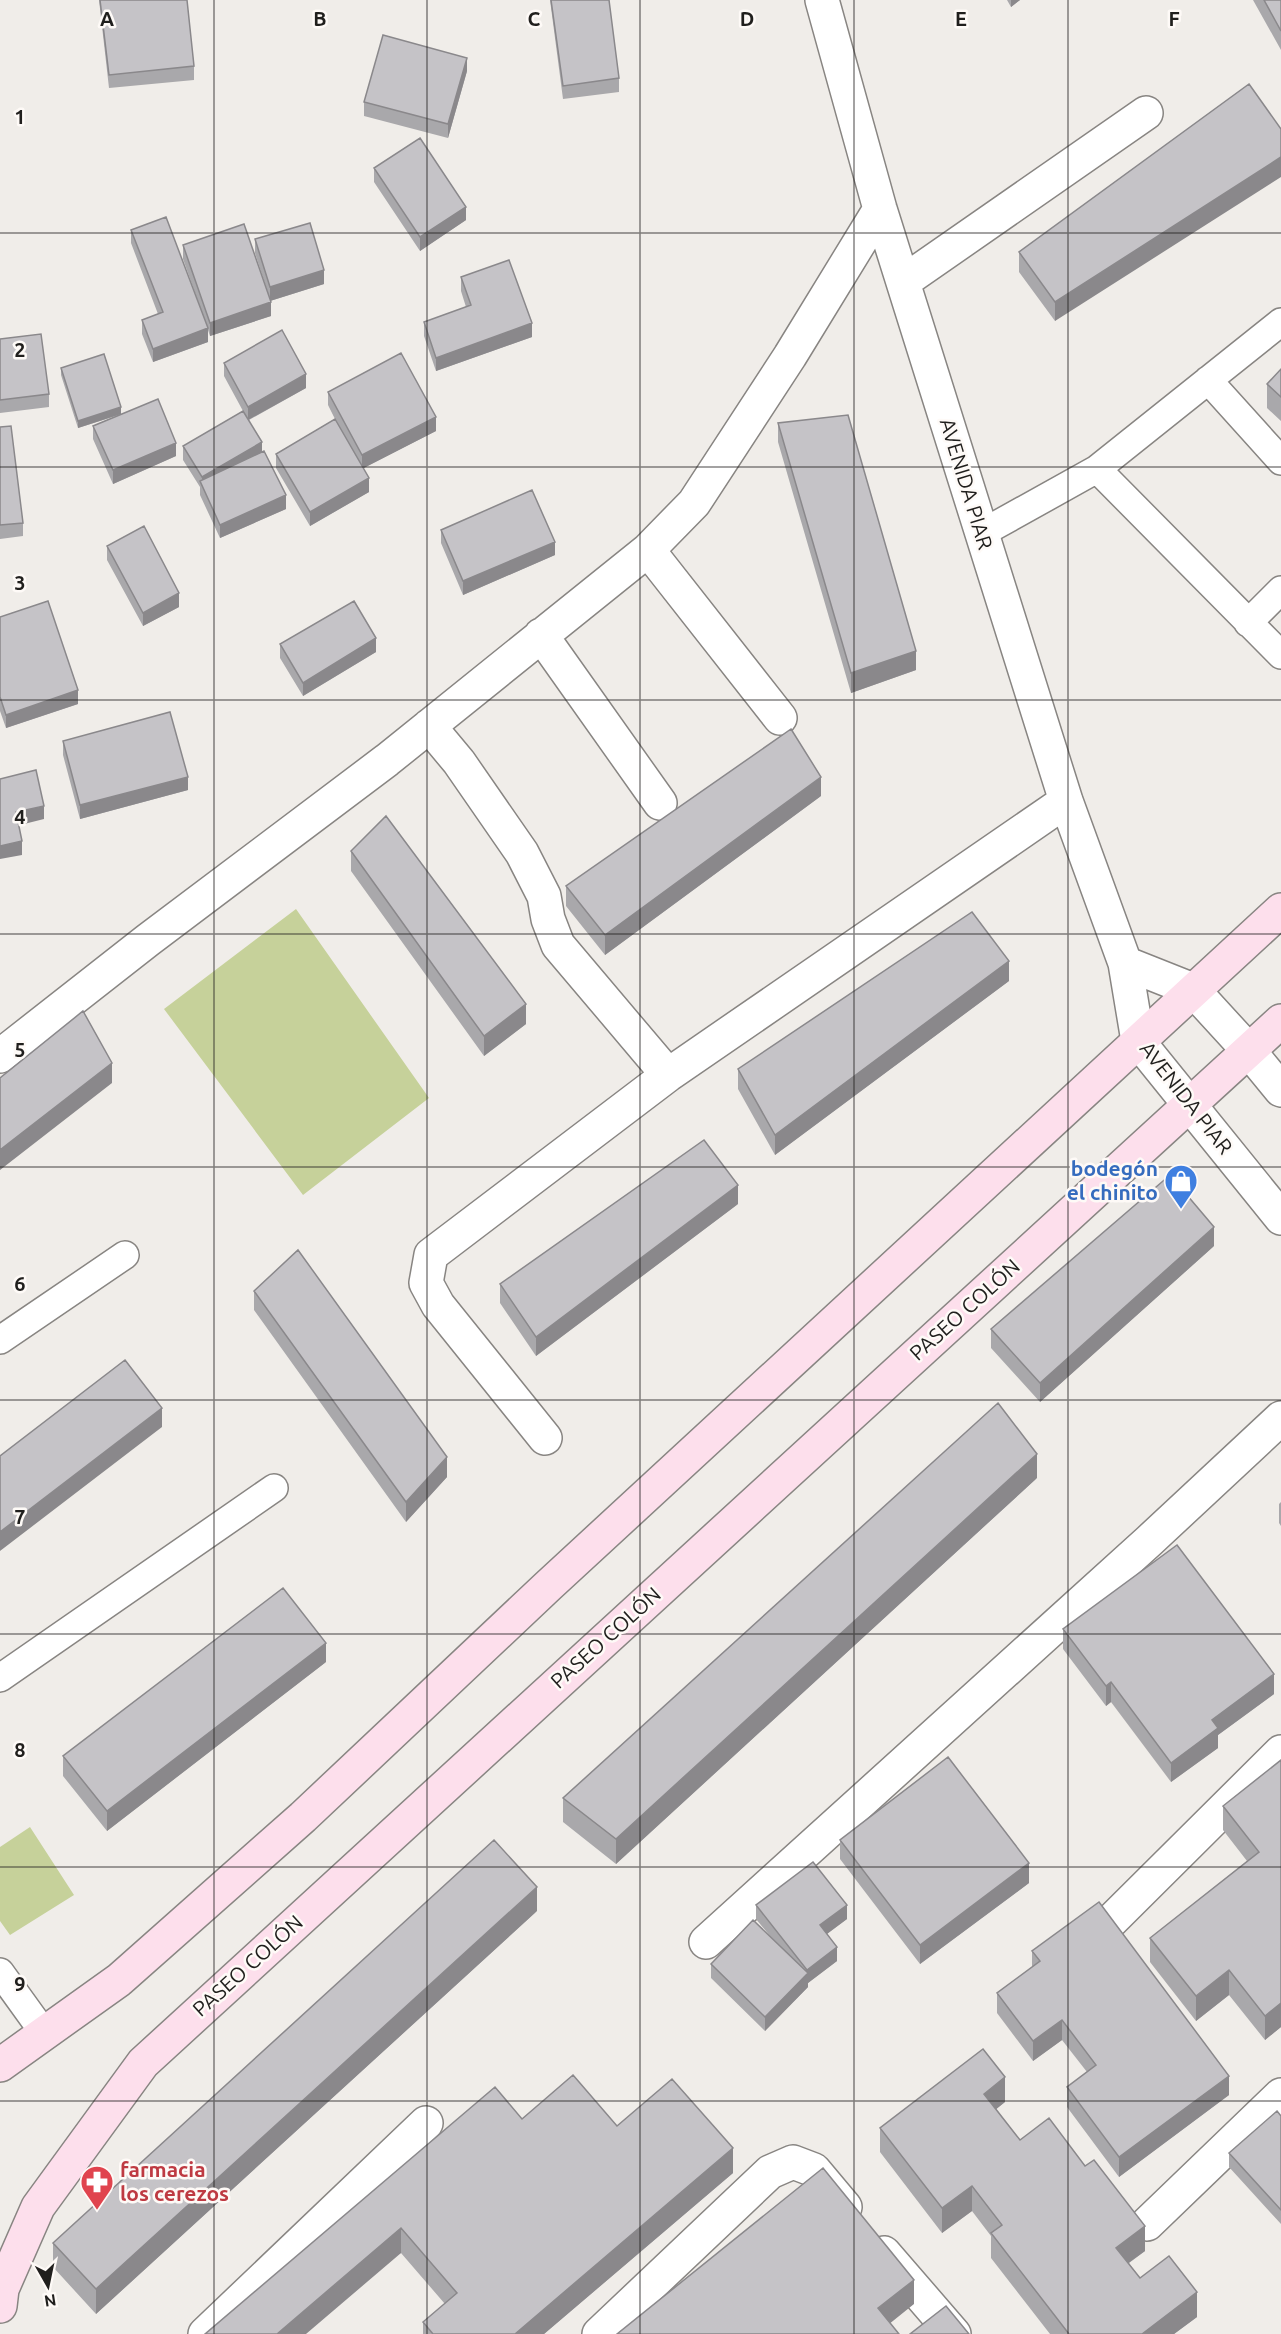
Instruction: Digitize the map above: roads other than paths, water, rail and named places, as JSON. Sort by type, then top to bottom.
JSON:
[{"type":"main road","points":[[0,2065],[119,1980],[303,1817],[548,1586],[1281,910]]},
{"type":"main road","name":"PASEO COLÓN","points":[[0,2306],[2,2289],[38,2206],[142,2063],[1281,1021]]},
{"type":"street","name":"AVENIDA PIAR","points":[[822,0],[879,209],[1066,801],[1125,963],[1138,1041],[1281,1218]]},
{"type":"street","points":[[903,282],[1146,113]]},
{"type":"street","points":[[0,1056],[148,940],[387,760],[648,550],[694,503],[790,356],[879,209]]},
{"type":"street","points":[[648,550],[780,718]]},
{"type":"street","points":[[541,635],[660,803]]},
{"type":"street","points":[[429,726],[459,762],[522,853],[544,896],[548,919],[558,945],[668,1075]]},
{"type":"street","points":[[545,1438],[438,1305],[426,1283],[431,1255],[668,1075],[1066,801]]},
{"type":"street","points":[[1125,963],[1193,990],[1281,1090]]},
{"type":"street","points":[[706,1942],[1149,1541],[1281,1418]]},
{"type":"street","points":[[1105,1927],[1281,1752]]},
{"type":"street","points":[[1147,2224],[1281,2095]]},
{"type":"street","points":[[206,2334],[426,2123]]},
{"type":"street","points":[[599,2334],[770,2172],[793,2162],[814,2170],[954,2334]]},
{"type":"lane","points":[[982,533],[1097,469],[1281,322]]},
{"type":"lane","points":[[1208,380],[1281,460]]},
{"type":"lane","points":[[1097,469],[1281,655]]},
{"type":"lane","points":[[1248,623],[1281,590]]},
{"type":"lane","points":[[0,1340],[125,1255]]},
{"type":"lane","points":[[0,1678],[274,1488]]},
{"type":"lane","points":[[0,1972],[44,2033]]},
{"type":"place","name":"bodegón el chinito","points":[[1181,1210]]},
{"type":"place","name":"farmacia los cerezos","points":[[97,2211]]}]
